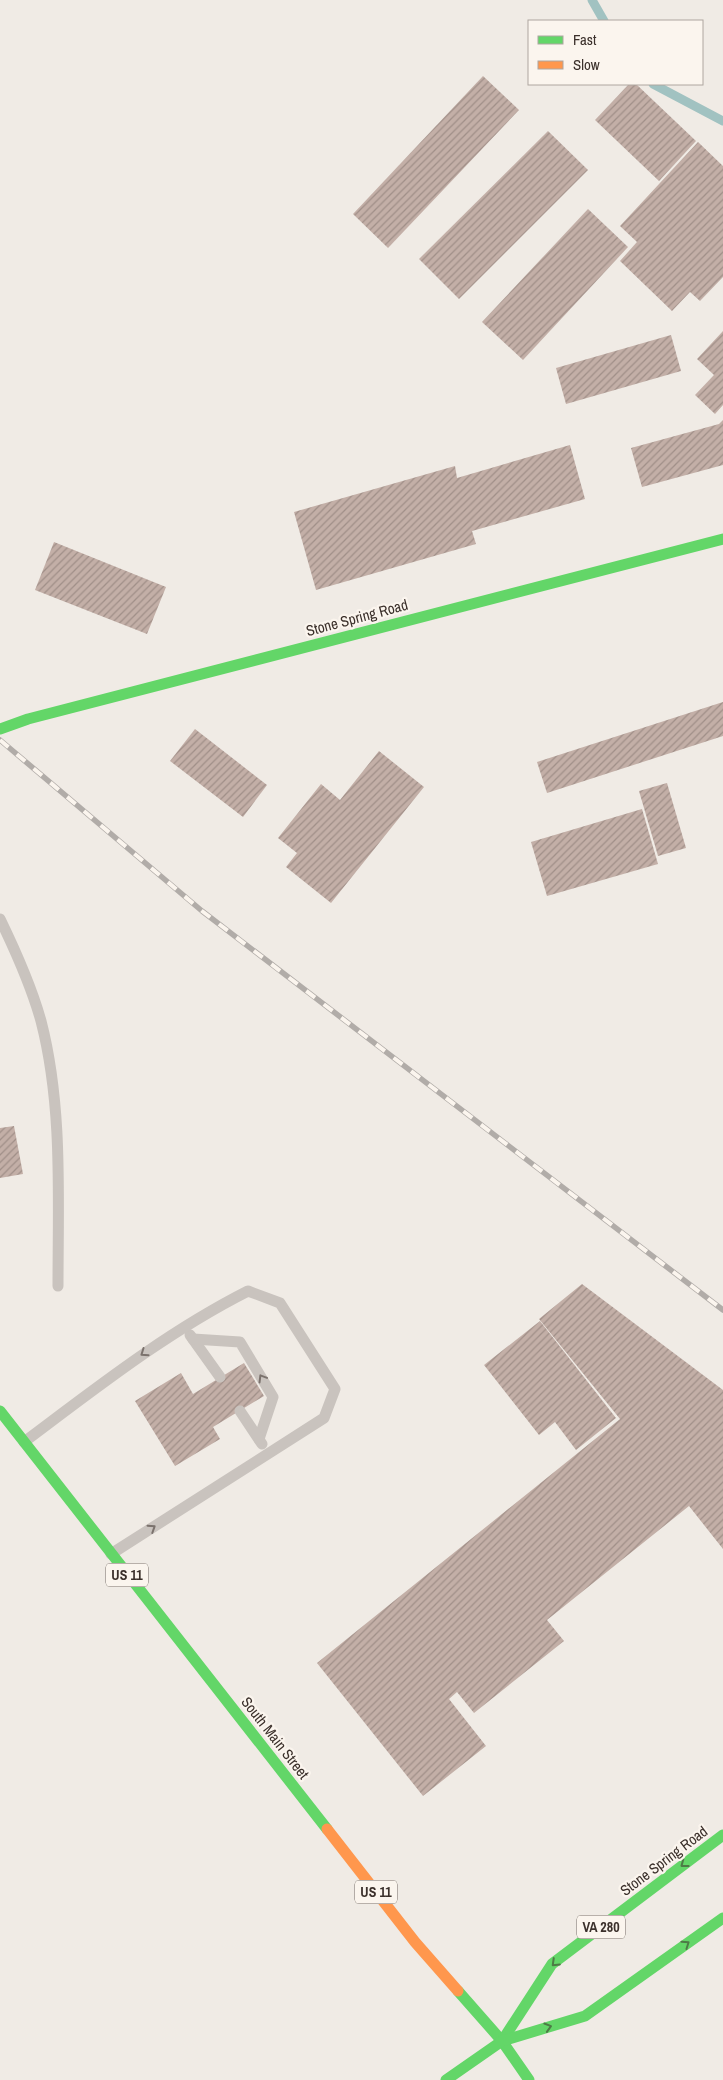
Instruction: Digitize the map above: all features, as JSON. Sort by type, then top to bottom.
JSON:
[{"type":"main road","name":"Stone Spring Road","points":[[0,729],[37,717],[723,539]]},
{"type":"main road","name":"South Main Street","points":[[0,1411],[415,1942],[502,2041],[528,2080]]},
{"type":"main road","name":"Stone Spring Road","points":[[502,2041],[552,1964],[723,1835]]},
{"type":"main road","name":"Stone Spring Road","points":[[446,2080],[502,2041],[585,2016],[723,1918]]},
{"type":"lane","points":[[0,919],[34,996],[41,1023],[52,1088],[58,1164],[58,1286]]},
{"type":"lane","points":[[24,1442],[146,1352],[248,1291],[280,1303],[335,1389],[324,1418],[111,1554]]},
{"type":"lane","points":[[185,1327],[220,1378]]},
{"type":"lane","points":[[193,1339],[240,1342],[273,1397],[259,1439]]},
{"type":"lane","points":[[240,1411],[269,1453]]},
{"type":"building","points":[[483,76],[519,110],[388,248],[353,214]]},
{"type":"building","points":[[628,85],[637,85],[696,141],[659,181],[595,120]]},
{"type":"building","points":[[548,131],[588,170],[459,299],[419,259]]},
{"type":"building","points":[[698,142],[723,166],[723,277],[700,301],[690,292],[672,311],[620,261],[637,242],[620,226]]},
{"type":"building","points":[[588,209],[628,247],[523,360],[482,322]]},
{"type":"building","points":[[723,331],[723,405],[715,414],[695,395],[714,375],[697,359]]},
{"type":"building","points":[[671,335],[681,371],[566,404],[556,368]]},
{"type":"building","points":[[723,420],[723,465],[642,487],[631,448],[719,424]]},
{"type":"building","points":[[570,445],[585,499],[472,531],[476,544],[316,590],[294,512],[455,466],[457,478]]},
{"type":"building","points":[[54,542],[166,587],[147,634],[35,590]]},
{"type":"building","points":[[723,702],[723,736],[547,793],[537,762]]},
{"type":"building","points":[[195,729],[267,785],[243,817],[170,761]]},
{"type":"building","points":[[379,751],[424,787],[331,903],[286,867],[297,853],[278,838],[321,784],[340,800]]},
{"type":"building","points":[[667,783],[686,848],[658,856],[639,791]]},
{"type":"building","points":[[642,809],[658,864],[547,896],[531,842]]},
{"type":"building","points":[[14,1126],[23,1174],[0,1178],[0,1128]]},
{"type":"building","points":[[582,1284],[723,1390],[723,1549],[689,1506],[547,1620],[564,1641],[474,1713],[457,1692],[449,1699],[486,1746],[423,1796],[317,1663],[620,1419],[539,1319]]},
{"type":"building","points":[[540,1321],[616,1418],[576,1450],[555,1422],[539,1435],[484,1365]]},
{"type":"building","points":[[244,1363],[264,1396],[213,1427],[220,1439],[175,1466],[135,1401],[181,1373],[193,1394]]},
{"type":"waterway","points":[[592,0],[603,20]]},
{"type":"waterway","points":[[655,85],[723,121]]},
{"type":"railway","points":[[0,740],[202,911],[723,1310]]},
{"type":"traffic: fast","points":[[0,729],[28,719],[723,539]]},
{"type":"traffic: fast","points":[[0,1411],[327,1829]]},
{"type":"traffic: fast","points":[[502,2041],[552,1964],[723,1835]]},
{"type":"traffic: fast","points":[[446,2080],[502,2041],[585,2016],[723,1918]]},
{"type":"traffic: fast","points":[[458,1991],[502,2041],[529,2080]]},
{"type":"traffic: slow","points":[[327,1829],[415,1942],[458,1991]]}]
